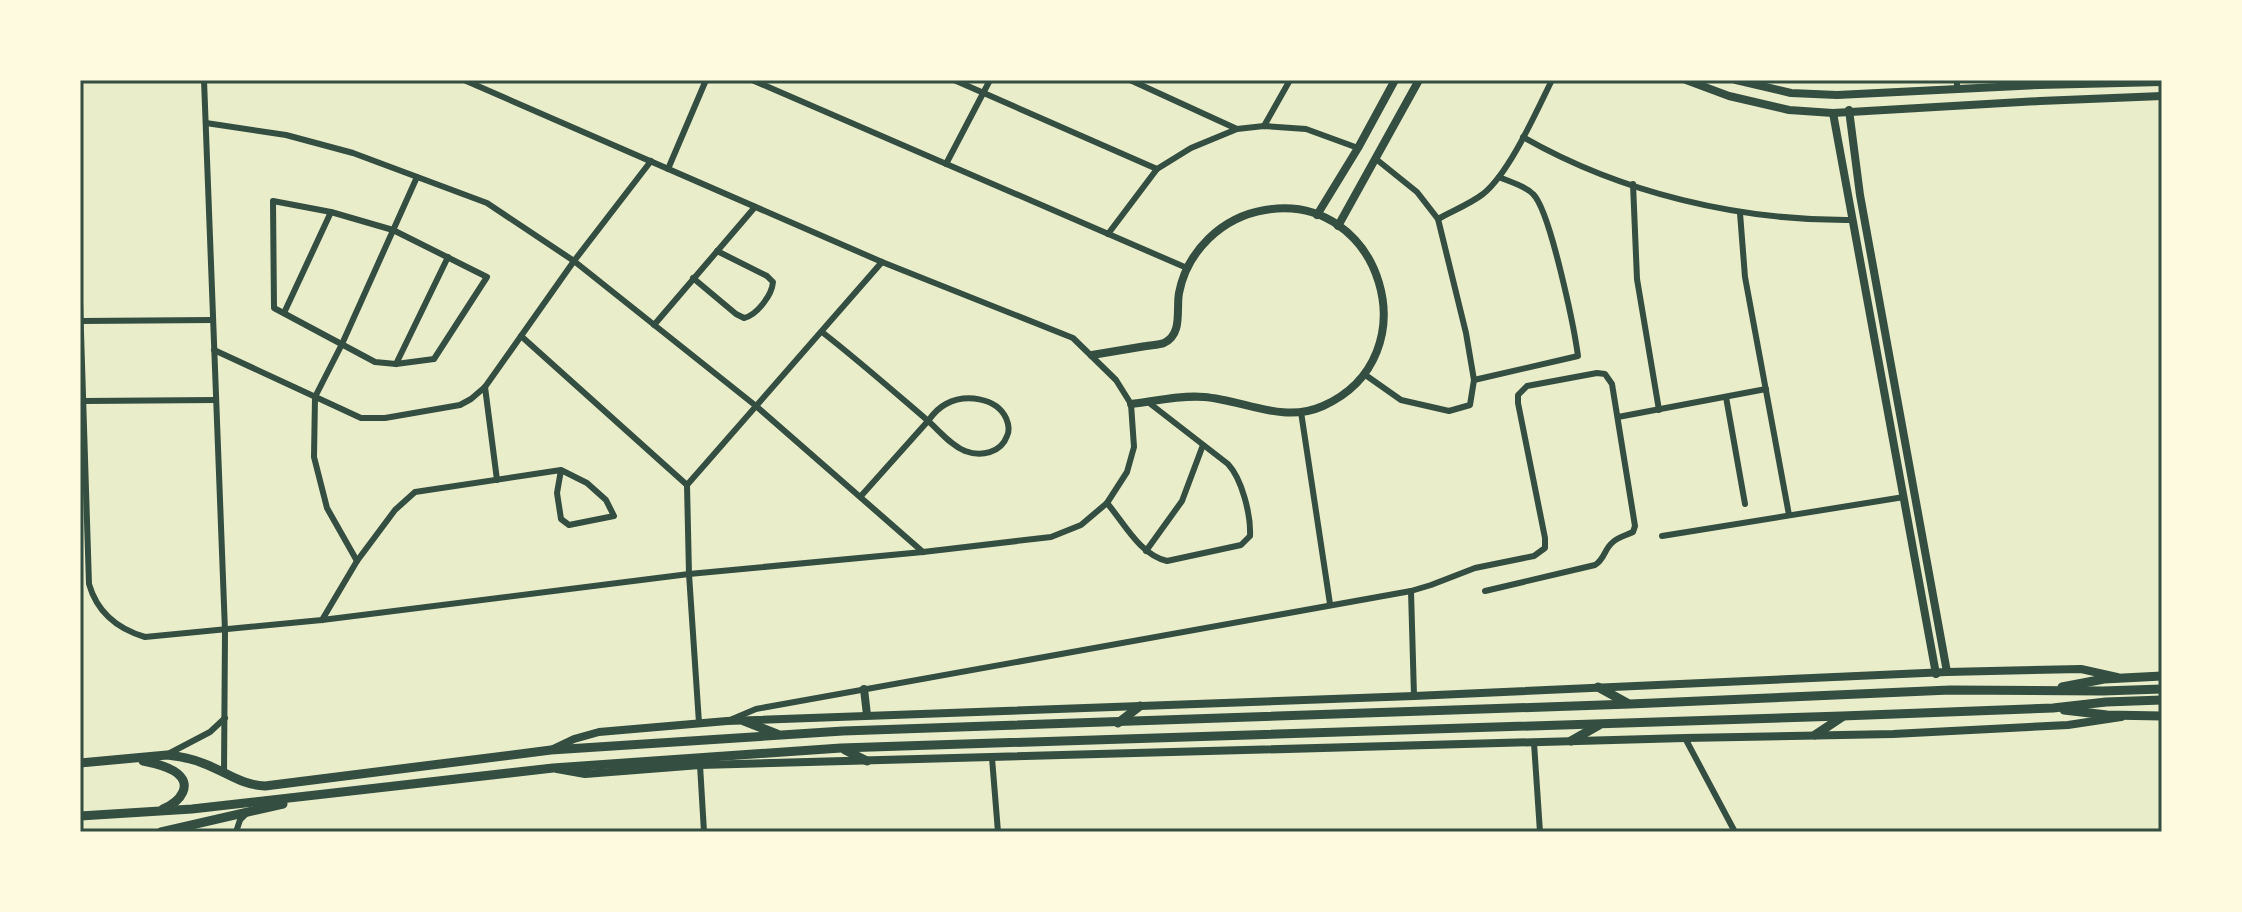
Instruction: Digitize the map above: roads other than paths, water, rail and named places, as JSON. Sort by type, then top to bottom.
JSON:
[{"type":"highway","points":[[2050,689],[2086,682],[2162,676]]},
{"type":"highway","points":[[1598,687],[1630,704]]},
{"type":"highway","points":[[80,763],[167,755],[197,761],[240,782],[265,786],[551,750],[843,731],[1950,690],[2162,689]]},
{"type":"highway","points":[[80,818],[553,768],[841,748],[1842,716],[2053,708],[2162,700]]},
{"type":"highway","points":[[1118,723],[1140,706]]},
{"type":"highway","points":[[2053,708],[2089,714],[2162,716]]},
{"type":"highway","points":[[1815,735],[1842,716]]},
{"type":"highway","points":[[744,721],[780,735]]},
{"type":"highway","points":[[1571,741],[1602,723]]},
{"type":"highway","points":[[1116,739],[1117,753]]},
{"type":"highway","points":[[841,748],[867,761]]},
{"type":"highway","points":[[122,760],[164,765],[181,777],[184,788],[180,798],[166,808],[144,813]]},
{"type":"highway","points":[[161,832],[327,794]]},
{"type":"main road","points":[[1317,215],[1395,80]]},
{"type":"main road","points":[[1338,226],[1419,80]]},
{"type":"main road","points":[[1686,80],[1729,96],[1789,110],[1833,113],[2162,96]]},
{"type":"main road","points":[[1736,80],[1791,93],[1837,95],[1957,84],[2162,82]]},
{"type":"main road","points":[[2089,83],[2084,91],[2090,99]]},
{"type":"main road","points":[[2068,84],[2076,91],[2070,99]]},
{"type":"main road","points":[[1849,110],[1860,195],[1947,672]]},
{"type":"main road","points":[[1833,113],[1936,674]]},
{"type":"main road","points":[[1847,183],[1853,185],[1858,180]]},
{"type":"main road","points":[[1849,196],[1854,192],[1860,195]]},
{"type":"main road","points":[[1092,355],[1164,343],[1174,334],[1178,322],[1179,295],[1187,268],[1200,246],[1219,229],[1241,216],[1266,209],[1292,209],[1317,215],[1338,226],[1359,244],[1375,268],[1383,294],[1384,322],[1378,349],[1364,374],[1345,393],[1322,407],[1296,414],[1198,397],[1131,404]]},
{"type":"main road","points":[[551,750],[599,732],[727,721],[1414,696],[1947,672],[2081,669],[2122,678]]},
{"type":"main road","points":[[864,689],[867,715]]},
{"type":"main road","points":[[553,768],[585,774],[700,765],[1815,735],[2054,726],[2126,716]]},
{"type":"street","points":[[80,301],[89,584],[92,597],[111,621],[130,633],[145,637],[322,620],[689,574],[1051,537],[1081,525],[1107,503],[1127,472],[1134,447],[1131,404],[1116,380],[1073,338],[882,262],[464,80]]},
{"type":"street","points":[[668,169],[706,80]]},
{"type":"street","points":[[752,80],[765,83],[1187,268]]},
{"type":"street","points":[[954,80],[1157,169]]},
{"type":"street","points":[[946,164],[990,80]]},
{"type":"street","points":[[1130,80],[1237,129]]},
{"type":"street","points":[[1264,126],[1290,80]]},
{"type":"street","points":[[1438,219],[1482,195],[1499,177],[1552,80]]},
{"type":"street","points":[[203,81],[225,631],[224,774]]},
{"type":"street","points":[[206,123],[286,135],[353,153],[487,203],[574,261],[756,406],[923,552]]},
{"type":"street","points":[[1108,234],[1157,169],[1191,148],[1237,129],[1264,126],[1306,129],[1358,148]]},
{"type":"street","points":[[1523,137],[1551,153],[1633,184],[1740,213],[1795,219],[1852,220]]},
{"type":"street","points":[[1364,374],[1401,400],[1449,411],[1470,405],[1474,380],[1466,333],[1438,219],[1417,192],[1376,159]]},
{"type":"street","points":[[214,350],[353,415],[377,419],[455,407],[485,387],[574,261],[651,161]]},
{"type":"street","points":[[357,561],[327,508],[314,457],[315,397],[417,177]]},
{"type":"street","points":[[1474,380],[1578,356],[1575,331],[1544,212],[1533,194],[1499,177]]},
{"type":"street","points":[[1633,184],[1637,279],[1659,410]]},
{"type":"street","points":[[273,201],[331,212],[393,230],[487,277],[434,359],[396,364],[375,362],[274,308],[273,201]]},
{"type":"street","points":[[654,325],[755,207]]},
{"type":"street","points":[[284,313],[331,212]]},
{"type":"street","points":[[1740,213],[1745,277],[1789,515]]},
{"type":"street","points":[[693,278],[744,318],[751,316],[773,291],[773,282],[767,276],[717,251]]},
{"type":"street","points":[[396,364],[448,257]]},
{"type":"street","points":[[699,723],[689,574],[687,485],[882,262]]},
{"type":"street","points":[[81,321],[213,320]]},
{"type":"street","points":[[822,332],[928,421],[955,446],[972,453],[988,453],[1002,446],[1009,431],[1004,415],[993,404],[957,400],[943,405],[928,421],[861,496]]},
{"type":"street","points":[[521,336],[687,485]]},
{"type":"street","points":[[727,721],[756,709],[1411,591],[1475,568],[1534,556],[1545,548],[1545,538],[1518,395],[1523,388],[1605,374],[1611,380],[1618,417],[1635,526],[1633,532],[1615,539],[1601,562],[1595,565],[1485,591]]},
{"type":"street","points":[[485,387],[497,480]]},
{"type":"street","points":[[1618,417],[1766,389]]},
{"type":"street","points":[[1726,397],[1745,504]]},
{"type":"street","points":[[84,401],[216,400]]},
{"type":"street","points":[[1107,503],[1146,551],[1167,561],[1241,545],[1250,536],[1250,523],[1236,473],[1148,402]]},
{"type":"street","points":[[1301,412],[1330,604]]},
{"type":"street","points":[[1146,551],[1182,501],[1203,445]]},
{"type":"street","points":[[322,620],[357,561],[395,510],[415,492],[561,470],[587,483],[606,500],[614,516],[569,525],[561,519],[557,493],[561,470]]},
{"type":"street","points":[[1662,536],[1904,497]]},
{"type":"street","points":[[1411,591],[1414,696]]},
{"type":"street","points":[[167,755],[210,732],[225,718]]},
{"type":"street","points":[[1685,738],[1735,832]]},
{"type":"street","points":[[1534,743],[1540,832]]},
{"type":"street","points":[[992,758],[998,832]]},
{"type":"street","points":[[700,765],[704,832]]},
{"type":"street","points":[[236,832],[240,820],[254,811]]}]
